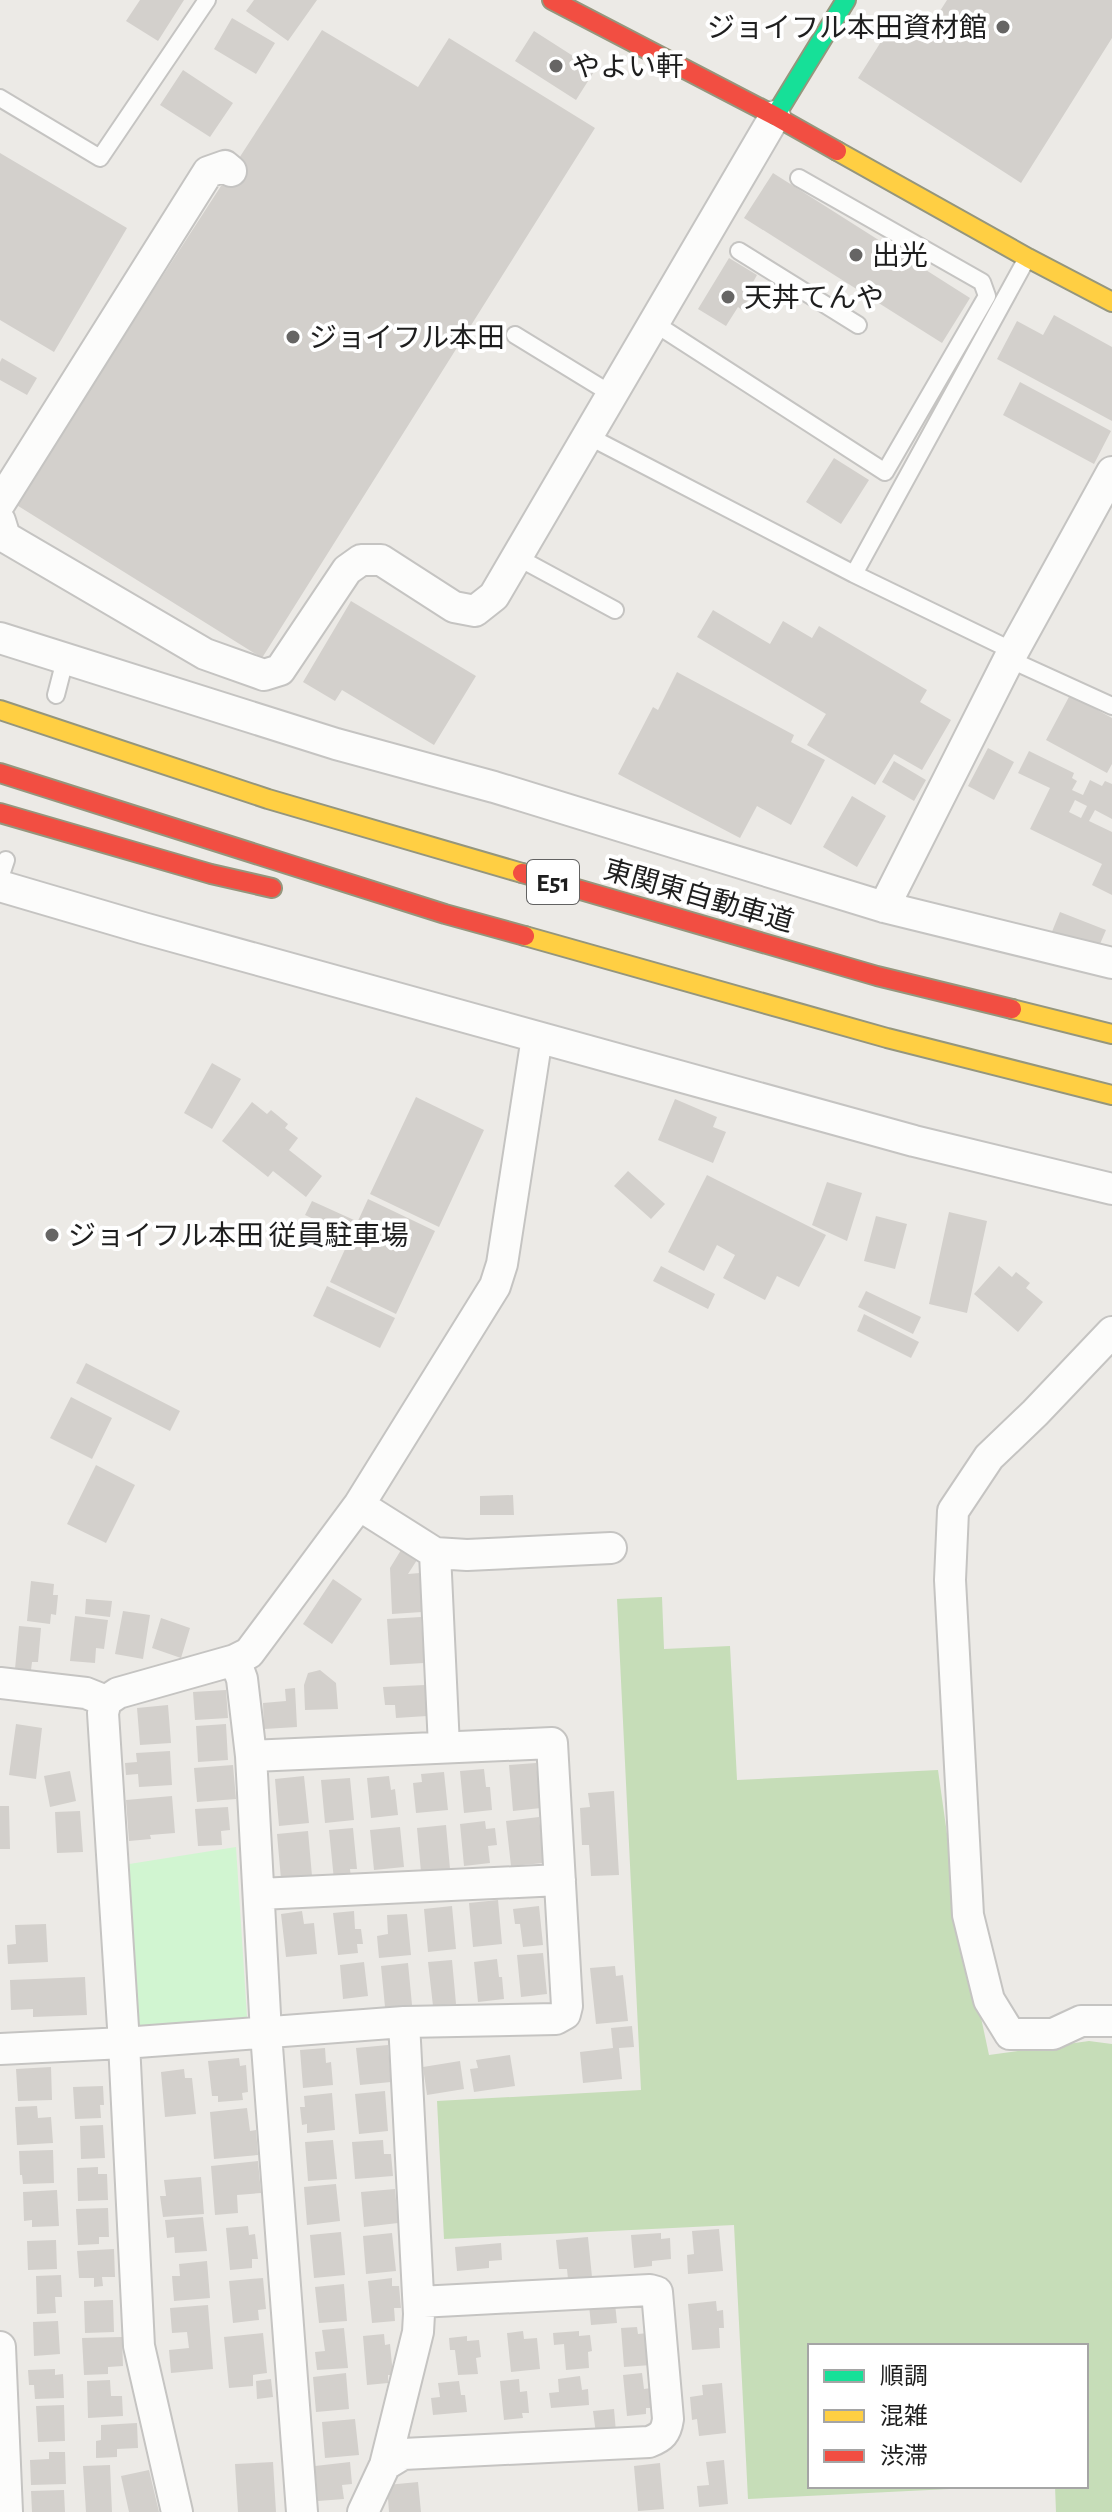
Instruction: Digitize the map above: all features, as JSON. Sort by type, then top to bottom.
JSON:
[{"type":"main road","points":[[552,0],[775,116],[1112,302]]},
{"type":"main road","points":[[775,116],[846,0]]},
{"type":"main road","name":"東関東自動車道","points":[[0,710],[268,799],[877,976],[1112,1034]]},
{"type":"main road","name":"E51","points":[[0,773],[445,914],[887,1038],[1112,1095]]},
{"type":"main road","points":[[0,813],[211,874],[284,891]]},
{"type":"main road","points":[[357,905],[445,914]]},
{"type":"street","points":[[0,521],[5,537],[205,654],[264,675],[280,670],[347,570],[361,560],[381,560],[454,607],[475,611],[494,596],[775,116]]},
{"type":"street","points":[[0,503],[208,172],[225,166],[231,171]]},
{"type":"street","points":[[884,907],[1011,655],[1107,491]]},
{"type":"street","points":[[0,638],[336,744],[494,787],[884,907],[1112,963]]},
{"type":"street","points":[[3,873],[537,1037],[914,1141],[1112,1189]]},
{"type":"street","points":[[177,2512],[139,2346],[124,2043],[102,1728],[106,1701],[118,1693],[235,1660],[249,1653],[359,1505],[495,1286],[502,1264],[537,1037]]},
{"type":"street","points":[[1112,1332],[989,1457],[953,1511],[950,1580],[968,1915],[989,2000],[1010,2034],[1053,2034],[1081,2021],[1112,2021]]},
{"type":"street","points":[[359,1505],[435,1553],[467,1555],[611,1548]]},
{"type":"street","points":[[435,1553],[444,1747]]},
{"type":"street","points":[[235,1660],[242,1679],[251,1756],[266,2033],[302,2512]]},
{"type":"street","points":[[0,1683],[86,1693],[106,1701]]},
{"type":"street","points":[[0,2049],[404,2022],[556,2019],[565,2014],[552,1743],[251,1756]]},
{"type":"street","points":[[259,1894],[560,1880]]},
{"type":"street","points":[[363,2512],[385,2465],[418,2332],[404,2022]]},
{"type":"street","points":[[385,2465],[403,2454],[649,2442],[667,2431],[657,2292],[419,2302]]},
{"type":"street","points":[[0,2347],[7,2512]]},
{"type":"lane","points":[[0,98],[100,158],[207,0]]},
{"type":"lane","points":[[654,323],[885,472],[987,296],[982,282],[799,178]]},
{"type":"lane","points":[[739,251],[858,325]]},
{"type":"lane","points":[[854,574],[1028,258]]},
{"type":"lane","points":[[515,335],[613,395]]},
{"type":"lane","points":[[588,436],[1112,706]]},
{"type":"lane","points":[[517,557],[615,610]]},
{"type":"lane","points":[[56,695],[65,660]]},
{"type":"lane","points":[[0,878],[3,873]]},
{"type":"green space","points":[[662,1597],[664,1649],[730,1646],[737,1780],[938,1770],[957,1905],[989,2055],[1089,2041],[1112,2044],[1112,2512],[1056,2512],[1055,2488],[1088,2488],[1088,2344],[808,2344],[808,2488],[970,2488],[748,2499],[734,2225],[444,2239],[437,2101],[641,2090],[617,1599]]},
{"type":"green space","points":[[236,1847],[247,2017],[241,2026],[136,2034],[123,1865]]},
{"type":"building","points":[[140,0],[184,0],[158,41],[126,21]]},
{"type":"building","points":[[254,0],[317,0],[288,41],[246,11]]},
{"type":"building","points":[[947,0],[1112,0],[1112,38],[1021,183],[858,78],[898,15],[926,33]]},
{"type":"building","points":[[232,18],[275,43],[256,74],[214,49]]},
{"type":"building","name":"ジョイフル本田","points":[[322,30],[418,87],[449,38],[595,128],[262,658],[15,504]]},
{"type":"building","points":[[534,31],[595,70],[576,100],[515,61]]},
{"type":"building","points":[[183,70],[233,103],[210,137],[160,105]]},
{"type":"building","points":[[0,153],[127,228],[54,352],[0,320]]},
{"type":"building","points":[[773,173],[970,298],[942,343],[744,218]]},
{"type":"building","name":"天丼てんや","points":[[729,258],[757,275],[752,284],[757,286],[742,310],[738,307],[726,326],[698,309]]},
{"type":"building","points":[[1054,315],[1112,347],[1112,421],[997,359],[1017,321],[1043,335]]},
{"type":"building","points":[[2,358],[37,378],[27,395],[0,380]]},
{"type":"building","points":[[1020,382],[1111,431],[1094,464],[1003,415]]},
{"type":"building","points":[[834,458],[869,480],[841,524],[806,502]]},
{"type":"building","points":[[351,601],[476,676],[434,745],[342,690],[335,701],[303,682]]},
{"type":"building","points":[[713,610],[770,644],[783,621],[812,638],[819,626],[927,690],[920,702],[951,720],[922,770],[894,754],[875,785],[807,745],[826,714],[697,637]]},
{"type":"building","points":[[677,672],[794,735],[791,742],[825,760],[791,825],[757,806],[740,838],[618,774],[653,707],[658,710]]},
{"type":"building","points":[[1070,695],[1112,718],[1112,764],[1107,773],[1046,740]]},
{"type":"building","points":[[988,748],[1014,762],[994,800],[968,786]]},
{"type":"building","points":[[1029,751],[1074,773],[1072,778],[1077,781],[1072,790],[1083,795],[1090,780],[1102,786],[1105,781],[1112,784],[1112,819],[1095,810],[1089,821],[1112,832],[1112,895],[1092,885],[1102,864],[1030,829],[1050,788],[1018,773]],"holes":[[[1075,800],[1087,806],[1081,818],[1069,812]]]},
{"type":"building","points":[[894,761],[926,780],[914,801],[882,782]]},
{"type":"building","points":[[852,796],[886,816],[857,867],[823,847]]},
{"type":"building","points":[[1060,912],[1106,930],[1097,951],[1051,934]]},
{"type":"building","points":[[212,1063],[241,1079],[212,1129],[184,1113]]},
{"type":"building","points":[[416,1097],[484,1130],[439,1227],[370,1194]]},
{"type":"building","points":[[675,1099],[717,1117],[713,1127],[726,1132],[713,1163],[658,1140]]},
{"type":"building","points":[[252,1102],[267,1114],[271,1110],[288,1124],[285,1128],[298,1138],[289,1150],[322,1176],[306,1197],[273,1171],[268,1177],[222,1141]]},
{"type":"building","points":[[628,1171],[665,1204],[651,1219],[614,1186]]},
{"type":"building","points":[[707,1175],[826,1235],[799,1287],[777,1276],[765,1300],[723,1278],[735,1255],[717,1245],[704,1271],[668,1252]]},
{"type":"building","points":[[827,1182],[862,1193],[847,1241],[812,1225]]},
{"type":"building","points":[[368,1199],[435,1231],[396,1314],[330,1282]]},
{"type":"building","points":[[312,1201],[354,1220],[347,1235],[305,1215]]},
{"type":"building","points":[[949,1212],[987,1221],[967,1313],[929,1304]]},
{"type":"building","points":[[876,1216],[907,1224],[895,1269],[864,1261]]},
{"type":"building","points":[[661,1266],[715,1294],[708,1309],[653,1281]]},
{"type":"building","points":[[999,1266],[1012,1277],[1016,1272],[1030,1283],[1026,1288],[1043,1302],[1018,1332],[974,1294]]},
{"type":"building","points":[[327,1286],[395,1318],[380,1348],[313,1316]]},
{"type":"building","points":[[866,1291],[921,1317],[913,1334],[858,1307]]},
{"type":"building","points":[[864,1314],[919,1342],[911,1358],[857,1331]]},
{"type":"building","points":[[86,1363],[180,1411],[170,1431],[76,1383]]},
{"type":"building","points":[[71,1397],[112,1418],[92,1459],[50,1438]]},
{"type":"building","points":[[96,1465],[135,1485],[106,1543],[67,1524]]},
{"type":"building","points":[[513,1495],[514,1515],[480,1515],[480,1496]]},
{"type":"building","points":[[401,1550],[417,1560],[408,1574],[420,1573],[422,1612],[392,1614],[390,1568]]},
{"type":"building","points":[[333,1579],[362,1599],[332,1644],[303,1624]]},
{"type":"building","points":[[31,1581],[54,1584],[53,1595],[58,1595],[56,1615],[51,1614],[50,1624],[27,1621]]},
{"type":"building","points":[[86,1599],[112,1601],[110,1617],[85,1614]]},
{"type":"building","points":[[123,1611],[150,1615],[143,1659],[115,1654]]},
{"type":"building","points":[[75,1616],[108,1620],[104,1649],[96,1648],[95,1663],[70,1661]]},
{"type":"building","points":[[421,1617],[424,1663],[390,1665],[387,1619]]},
{"type":"building","points":[[161,1618],[190,1628],[181,1658],[152,1648]]},
{"type":"building","points":[[19,1626],[41,1628],[38,1662],[32,1662],[31,1670],[15,1669]]},
{"type":"building","points":[[320,1670],[336,1683],[338,1709],[305,1710],[304,1685],[308,1673]]},
{"type":"building","points":[[425,1685],[427,1716],[396,1718],[395,1705],[385,1705],[383,1687]]},
{"type":"building","points":[[295,1688],[297,1727],[264,1729],[263,1703],[286,1701],[285,1689]]},
{"type":"building","points":[[226,1690],[228,1718],[195,1720],[193,1692]]},
{"type":"building","points":[[168,1705],[171,1743],[140,1745],[137,1708]]},
{"type":"building","points":[[16,1724],[42,1728],[36,1779],[9,1775]]},
{"type":"building","points":[[226,1724],[228,1760],[198,1762],[196,1726]]},
{"type":"building","points":[[170,1751],[172,1785],[139,1787],[138,1774],[126,1775],[125,1763],[137,1762],[136,1753]]},
{"type":"building","points":[[536,1763],[541,1808],[513,1811],[509,1765]]},
{"type":"building","points":[[233,1765],[236,1799],[197,1802],[194,1768]]},
{"type":"building","points":[[484,1769],[486,1787],[490,1787],[492,1810],[464,1813],[460,1771]]},
{"type":"building","points":[[70,1771],[76,1801],[50,1807],[44,1776]]},
{"type":"building","points":[[444,1772],[448,1810],[416,1813],[413,1783],[422,1782],[421,1774]]},
{"type":"building","points":[[304,1776],[309,1823],[279,1826],[275,1779]]},
{"type":"building","points":[[389,1776],[391,1790],[395,1789],[398,1815],[371,1818],[367,1778]]},
{"type":"building","points":[[350,1778],[354,1820],[325,1823],[321,1780]]},
{"type":"building","points":[[614,1791],[619,1875],[591,1876],[589,1845],[582,1845],[580,1808],[590,1807],[588,1793]]},
{"type":"building","points":[[172,1796],[175,1833],[129,1841],[126,1800]]},
{"type":"building","points":[[0,1806],[9,1806],[10,1849],[0,1849]]},
{"type":"building","points":[[228,1807],[230,1830],[221,1831],[222,1845],[198,1846],[195,1809]]},
{"type":"building","points":[[80,1811],[83,1852],[57,1853],[55,1812]]},
{"type":"building","points":[[539,1817],[544,1863],[511,1866],[506,1821]]},
{"type":"building","points":[[485,1821],[486,1829],[495,1828],[497,1845],[488,1846],[490,1863],[464,1866],[460,1824]]},
{"type":"building","points":[[446,1825],[450,1869],[421,1872],[417,1828]]},
{"type":"building","points":[[400,1827],[404,1867],[374,1870],[370,1830]]},
{"type":"building","points":[[353,1828],[357,1869],[350,1869],[351,1878],[334,1880],[329,1830]]},
{"type":"building","points":[[308,1831],[312,1876],[281,1879],[277,1834]]},
{"type":"building","points":[[498,1900],[502,1944],[473,1947],[469,1903]]},
{"type":"building","points":[[452,1906],[456,1949],[428,1952],[424,1909]]},
{"type":"building","points":[[539,1906],[543,1945],[523,1947],[520,1924],[515,1924],[513,1909]]},
{"type":"building","points":[[302,1911],[304,1924],[314,1923],[317,1954],[286,1957],[281,1914]]},
{"type":"building","points":[[354,1911],[355,1929],[361,1929],[363,1944],[357,1944],[358,1953],[338,1955],[333,1913]]},
{"type":"building","points":[[407,1914],[411,1955],[379,1958],[377,1936],[388,1934],[387,1915]]},
{"type":"building","points":[[46,1924],[48,1962],[8,1964],[7,1945],[16,1944],[15,1925]]},
{"type":"building","points":[[543,1953],[547,1994],[521,1997],[517,1955]]},
{"type":"building","points":[[497,1959],[504,1999],[478,2002],[474,1962]]},
{"type":"building","points":[[452,1960],[456,2004],[433,2006],[428,1962]]},
{"type":"building","points":[[364,1962],[368,1996],[343,1999],[340,1965]]},
{"type":"building","points":[[408,1963],[412,2005],[385,2007],[381,1966]]},
{"type":"building","points":[[615,1966],[616,1976],[623,1975],[628,2021],[596,2024],[590,1968]]},
{"type":"building","points":[[85,1977],[87,2015],[33,2017],[33,2009],[11,2010],[10,1980]]},
{"type":"building","points":[[632,2026],[634,2047],[619,2048],[622,2079],[583,2083],[580,2052],[613,2048],[611,2028]]},
{"type":"building","points":[[388,2045],[391,2082],[360,2085],[356,2048]]},
{"type":"building","points":[[325,2048],[326,2063],[331,2062],[333,2085],[303,2088],[300,2050]]},
{"type":"building","points":[[510,2055],[515,2086],[474,2092],[470,2069],[478,2068],[476,2060]]},
{"type":"building","points":[[239,2058],[240,2066],[246,2065],[248,2092],[242,2093],[243,2100],[218,2102],[218,2096],[212,2096],[208,2061]]},
{"type":"building","points":[[460,2061],[464,2089],[427,2095],[423,2067]]},
{"type":"building","points":[[51,2067],[52,2100],[18,2101],[16,2069]]},
{"type":"building","points":[[184,2069],[185,2078],[192,2078],[196,2114],[165,2117],[161,2072]]},
{"type":"building","points":[[103,2086],[101,2118],[75,2119],[73,2087]]},
{"type":"building","points":[[385,2091],[388,2131],[359,2134],[355,2094]]},
{"type":"building","points":[[332,2093],[335,2130],[307,2133],[307,2124],[302,2125],[300,2107],[305,2107],[304,2096]]},
{"type":"building","points":[[37,2106],[38,2118],[51,2117],[53,2143],[17,2145],[15,2107]]},
{"type":"building","points":[[247,2108],[250,2131],[256,2130],[258,2155],[214,2159],[210,2112]]},
{"type":"building","points":[[103,2125],[105,2158],[81,2159],[80,2126]]},
{"type":"building","points":[[333,2140],[337,2179],[308,2181],[305,2142]]},
{"type":"building","points":[[383,2140],[384,2154],[391,2154],[393,2176],[355,2179],[352,2142]]},
{"type":"building","points":[[53,2150],[54,2183],[23,2184],[19,2151]]},
{"type":"building","points":[[258,2161],[261,2193],[237,2195],[238,2213],[215,2215],[211,2166]]},
{"type":"building","points":[[98,2167],[98,2174],[107,2174],[108,2200],[78,2201],[77,2168]]},
{"type":"building","points":[[201,2177],[204,2214],[163,2217],[160,2196],[166,2196],[164,2180]]},
{"type":"building","points":[[336,2184],[340,2221],[307,2225],[304,2187]]},
{"type":"building","points":[[395,2189],[398,2223],[364,2227],[361,2192]]},
{"type":"building","points":[[57,2190],[59,2226],[32,2227],[32,2220],[24,2221],[23,2192]]},
{"type":"building","points":[[108,2208],[109,2237],[99,2237],[99,2244],[78,2245],[76,2209]]},
{"type":"building","points":[[203,2217],[207,2251],[175,2253],[174,2237],[167,2238],[165,2220]]},
{"type":"building","points":[[248,2226],[249,2235],[255,2234],[258,2259],[252,2259],[252,2268],[230,2270],[226,2228]]},
{"type":"building","points":[[719,2229],[723,2271],[688,2274],[687,2255],[694,2254],[692,2231]]},
{"type":"building","points":[[341,2232],[345,2275],[314,2278],[310,2235]]},
{"type":"building","points":[[392,2233],[396,2271],[366,2274],[363,2236]]},
{"type":"building","points":[[661,2233],[661,2239],[670,2238],[671,2259],[652,2261],[652,2266],[634,2268],[631,2235]]},
{"type":"building","points":[[588,2237],[592,2277],[568,2279],[567,2269],[559,2269],[556,2240]]},
{"type":"building","points":[[56,2240],[57,2269],[28,2270],[27,2241]]},
{"type":"building","points":[[501,2243],[502,2260],[489,2261],[489,2268],[457,2271],[455,2247]]},
{"type":"building","points":[[114,2249],[115,2277],[102,2277],[103,2286],[94,2287],[94,2278],[79,2278],[77,2251]]},
{"type":"building","points":[[207,2261],[210,2298],[174,2301],[172,2276],[180,2276],[179,2264]]},
{"type":"building","points":[[61,2275],[62,2297],[55,2297],[56,2313],[37,2314],[36,2276]]},
{"type":"building","points":[[263,2278],[266,2309],[258,2310],[259,2320],[233,2323],[229,2281]]},
{"type":"building","points":[[392,2278],[392,2286],[399,2286],[401,2308],[394,2308],[395,2321],[372,2323],[368,2281]]},
{"type":"building","points":[[344,2284],[347,2321],[319,2323],[315,2287]]},
{"type":"building","points":[[113,2300],[114,2332],[85,2333],[84,2301]]},
{"type":"building","points":[[716,2301],[717,2311],[723,2310],[724,2328],[719,2328],[720,2348],[692,2350],[688,2304]]},
{"type":"building","points":[[615,2303],[617,2323],[591,2325],[589,2305]]},
{"type":"building","points":[[208,2305],[213,2369],[171,2373],[169,2350],[189,2348],[187,2332],[172,2333],[170,2308]]},
{"type":"building","points":[[58,2321],[60,2354],[34,2356],[33,2322]]},
{"type":"building","points":[[637,2327],[638,2334],[648,2333],[651,2365],[624,2367],[621,2328]]},
{"type":"building","points":[[344,2328],[348,2368],[317,2370],[315,2352],[325,2351],[322,2330]]},
{"type":"building","points":[[523,2331],[524,2339],[537,2338],[540,2369],[511,2372],[507,2333]]},
{"type":"building","points":[[579,2331],[579,2336],[590,2335],[592,2351],[588,2352],[589,2368],[566,2370],[564,2344],[554,2345],[553,2333]]},
{"type":"building","points":[[263,2333],[267,2373],[253,2375],[253,2386],[229,2388],[224,2337]]},
{"type":"building","points":[[384,2334],[385,2345],[390,2344],[393,2375],[388,2375],[388,2383],[367,2385],[363,2336]]},
{"type":"building","points":[[467,2336],[467,2341],[479,2340],[481,2357],[476,2358],[478,2374],[458,2375],[455,2350],[450,2350],[449,2338]]},
{"type":"building","points":[[122,2337],[123,2366],[108,2367],[108,2374],[84,2375],[82,2338]]},
{"type":"building","points":[[55,2369],[55,2375],[63,2374],[64,2398],[35,2399],[34,2385],[29,2385],[28,2370]]},
{"type":"building","points":[[346,2373],[349,2409],[316,2412],[313,2377]]},
{"type":"building","points":[[642,2373],[644,2389],[651,2388],[652,2408],[646,2408],[646,2414],[627,2416],[623,2375]]},
{"type":"building","points":[[580,2376],[582,2390],[588,2389],[589,2405],[551,2408],[549,2393],[559,2392],[558,2379]]},
{"type":"building","points":[[271,2379],[273,2397],[257,2399],[256,2381]]},
{"type":"building","points":[[519,2379],[520,2392],[527,2391],[529,2413],[522,2413],[523,2418],[504,2420],[500,2381]]},
{"type":"building","points":[[110,2380],[111,2396],[122,2396],[123,2416],[88,2418],[87,2381]]},
{"type":"building","points":[[459,2381],[467,2412],[433,2415],[431,2398],[440,2397],[438,2383]]},
{"type":"building","points":[[722,2383],[726,2433],[699,2436],[697,2419],[692,2420],[690,2397],[703,2395],[702,2385]]},
{"type":"building","points":[[64,2405],[65,2441],[38,2442],[36,2406]]},
{"type":"building","points":[[614,2409],[616,2432],[596,2434],[593,2411]]},
{"type":"building","points":[[355,2419],[359,2455],[325,2458],[322,2422]]},
{"type":"building","points":[[137,2423],[138,2448],[117,2449],[117,2457],[96,2458],[96,2441],[101,2440],[101,2425]]},
{"type":"building","points":[[49,2452],[65,2452],[66,2484],[31,2485],[30,2460],[49,2459]]},
{"type":"building","points":[[724,2460],[728,2504],[699,2507],[697,2486],[709,2485],[706,2462]]},
{"type":"building","points":[[273,2462],[276,2512],[238,2512],[235,2464]]},
{"type":"building","points":[[350,2462],[352,2484],[342,2485],[344,2499],[318,2501],[315,2466]]},
{"type":"building","points":[[660,2463],[664,2509],[638,2511],[634,2466]]},
{"type":"building","points":[[110,2465],[112,2512],[86,2512],[83,2466]]},
{"type":"building","points":[[149,2470],[159,2512],[129,2512],[121,2476]]},
{"type":"building","points":[[418,2482],[421,2512],[389,2512],[387,2485]]},
{"type":"building","points":[[64,2490],[65,2512],[32,2512],[31,2491]]},
{"type":"traffic: fast","points":[[775,116],[846,0]]},
{"type":"traffic: slow","points":[[837,151],[1112,302]]},
{"type":"traffic: slow","points":[[0,710],[268,799],[522,873]]},
{"type":"traffic: slow","points":[[525,936],[887,1038],[1112,1095]]},
{"type":"traffic: slow","points":[[1012,1009],[1112,1034]]},
{"type":"traffic: jam","points":[[552,0],[837,151]]},
{"type":"traffic: jam","points":[[0,773],[445,914],[525,936]]},
{"type":"traffic: jam","points":[[0,813],[211,874],[272,888]]},
{"type":"traffic: jam","points":[[522,873],[877,976],[1012,1009]]},
{"type":"place","name":"ジョイフル本田資材館","points":[[1003,27]]},
{"type":"place","name":"やよい軒","points":[[556,66]]},
{"type":"place","name":"出光","points":[[856,255]]},
{"type":"place","name":"天丼てんや","points":[[728,297]]},
{"type":"place","name":"ジョイフル本田","points":[[293,337]]},
{"type":"place","name":"ジョイフル本田 従員駐車場","points":[[52,1235]]}]
